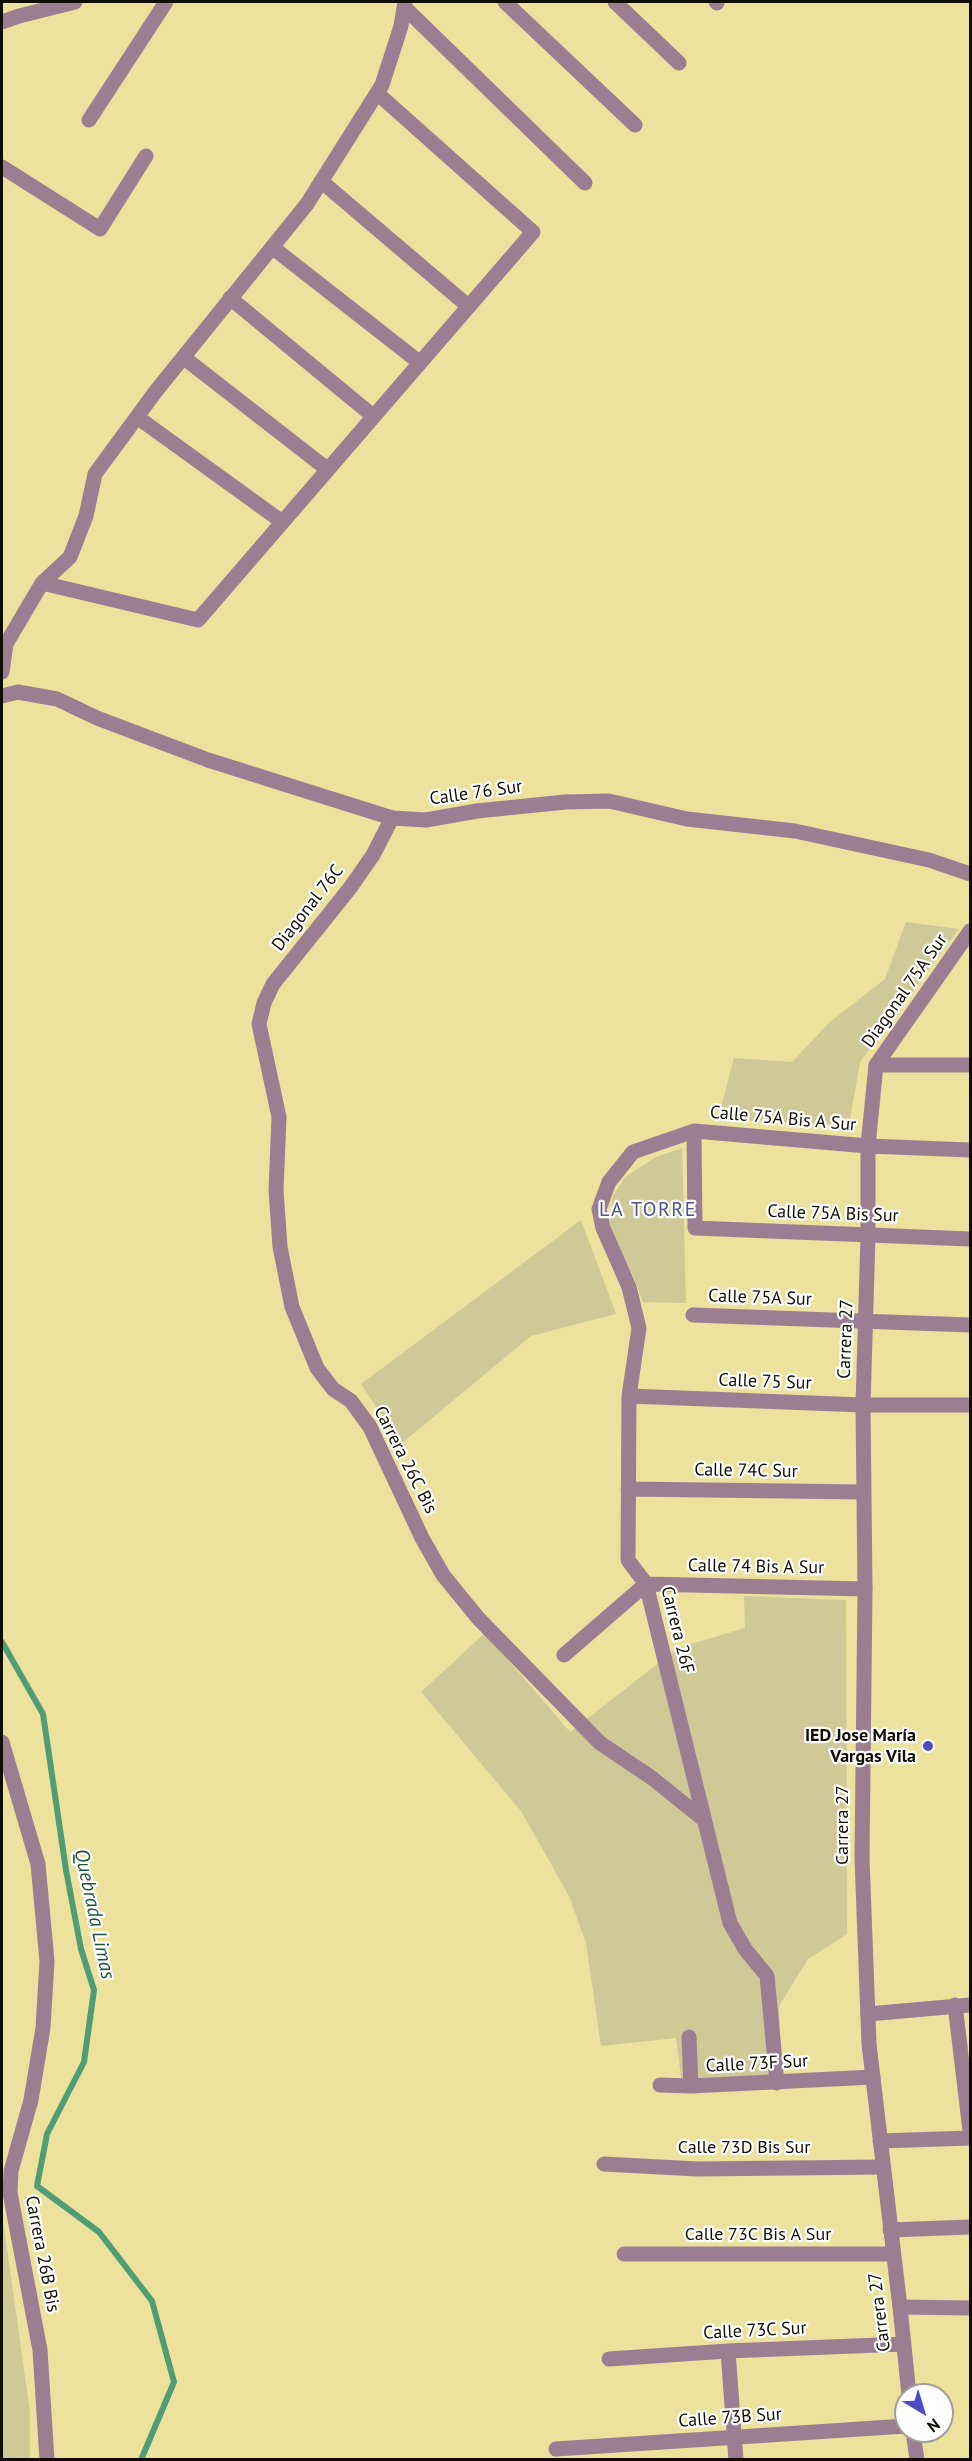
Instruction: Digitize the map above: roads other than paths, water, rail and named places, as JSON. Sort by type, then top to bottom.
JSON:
[{"type":"street","points":[[2,22],[75,2]]},
{"type":"street","points":[[88,120],[166,2]]},
{"type":"street","points":[[505,2],[635,125]]},
{"type":"street","points":[[615,2],[679,63]]},
{"type":"street","points":[[2,672],[6,644],[42,583],[70,557],[86,516],[95,474],[183,357],[307,204],[382,84],[395,46],[404,4]]},
{"type":"street","points":[[404,4],[585,183]]},
{"type":"street","points":[[42,583],[198,620],[281,521],[533,232],[376,93]]},
{"type":"street","points":[[2,167],[99,229],[146,156]]},
{"type":"street","points":[[321,181],[468,306]]},
{"type":"street","points":[[272,247],[419,362]]},
{"type":"street","points":[[230,298],[373,416]]},
{"type":"street","points":[[183,357],[327,469]]},
{"type":"street","points":[[137,417],[281,521]]},
{"type":"street","name":"Calle 76 Sur","points":[[2,696],[18,692],[57,699],[97,718],[208,760],[392,818],[426,820],[477,811],[565,802],[609,801],[687,819],[795,831],[928,860],[970,874]]},
{"type":"street","name":"Diagonal 76C","points":[[259,1024],[264,1003],[273,984],[356,880],[373,855],[392,818]]},
{"type":"street","name":"Diagonal 75A Sur","points":[[868,1146],[876,1065],[970,931]]},
{"type":"street","name":"Carrera 26C Bis","points":[[259,1024],[279,1117],[276,1190],[280,1247],[292,1307],[317,1368],[333,1389],[351,1401],[370,1427],[422,1538],[443,1575],[478,1618],[600,1743],[652,1778],[703,1819]]},
{"type":"street","points":[[876,1065],[970,1065]]},
{"type":"street","name":"Calle 75A Bis A Sur","points":[[609,1182],[633,1152],[694,1131],[868,1146],[970,1150]]},
{"type":"street","name":"Calle 75A Bis Sur","points":[[694,1131],[695,1228],[970,1239]]},
{"type":"street","name":"Carrera 27","points":[[868,1146],[863,1405],[866,1589],[862,1858],[868,2014],[873,2077],[908,2383]]},
{"type":"street","name":"Carrera 26F","points":[[609,1182],[599,1209],[603,1228],[628,1287],[639,1328],[629,1396],[628,1560],[646,1584],[730,1923],[745,1949],[767,1976],[777,2082]]},
{"type":"street","name":"Calle 75A Sur","points":[[693,1315],[970,1326]]},
{"type":"street","name":"Calle 75 Sur","points":[[629,1396],[863,1405],[970,1405]]},
{"type":"street","name":"Calle 74C Sur","points":[[628,1489],[863,1492]]},
{"type":"street","points":[[564,1655],[646,1584]]},
{"type":"street","name":"Calle 74 Bis A Sur","points":[[646,1584],[866,1589]]},
{"type":"street","name":"Carrera 26B Bis","points":[[2,1742],[38,1864],[45,1922],[47,1961],[43,2028],[31,2100],[11,2171],[10,2193],[40,2350],[47,2460]]},
{"type":"street","points":[[868,2014],[963,2005],[970,2130]]},
{"type":"street","name":"Calle 73F Sur","points":[[689,2037],[691,2086],[873,2077]]},
{"type":"street","points":[[660,2085],[691,2086]]},
{"type":"street","points":[[880,2141],[970,2138]]},
{"type":"street","name":"Calle 73D Bis Sur","points":[[604,2164],[697,2169],[883,2167]]},
{"type":"street","points":[[891,2230],[970,2227]]},
{"type":"street","name":"Calle 73C Bis A Sur","points":[[624,2254],[893,2254]]},
{"type":"street","points":[[900,2307],[970,2308]]},
{"type":"street","name":"Calle 73C Sur","points":[[609,2359],[728,2351],[904,2344]]},
{"type":"street","points":[[728,2351],[736,2460]]},
{"type":"street","name":"Calle 73B Sur","points":[[556,2449],[894,2427]]},
{"type":"street","points":[[915,2443],[917,2460]]},
{"type":"waterway","name":"Quebrada Limas","points":[[2,1642],[43,1714],[66,1870],[81,1949],[94,1990],[84,2062],[47,2134],[37,2186],[99,2232],[152,2301],[174,2382],[141,2460]]},
{"type":"place","name":"IED Jose María Vargas Vila","points":[[928,1746]]},
{"type":"district","name":"LA TORRE","points":[[648,1210]]}]
